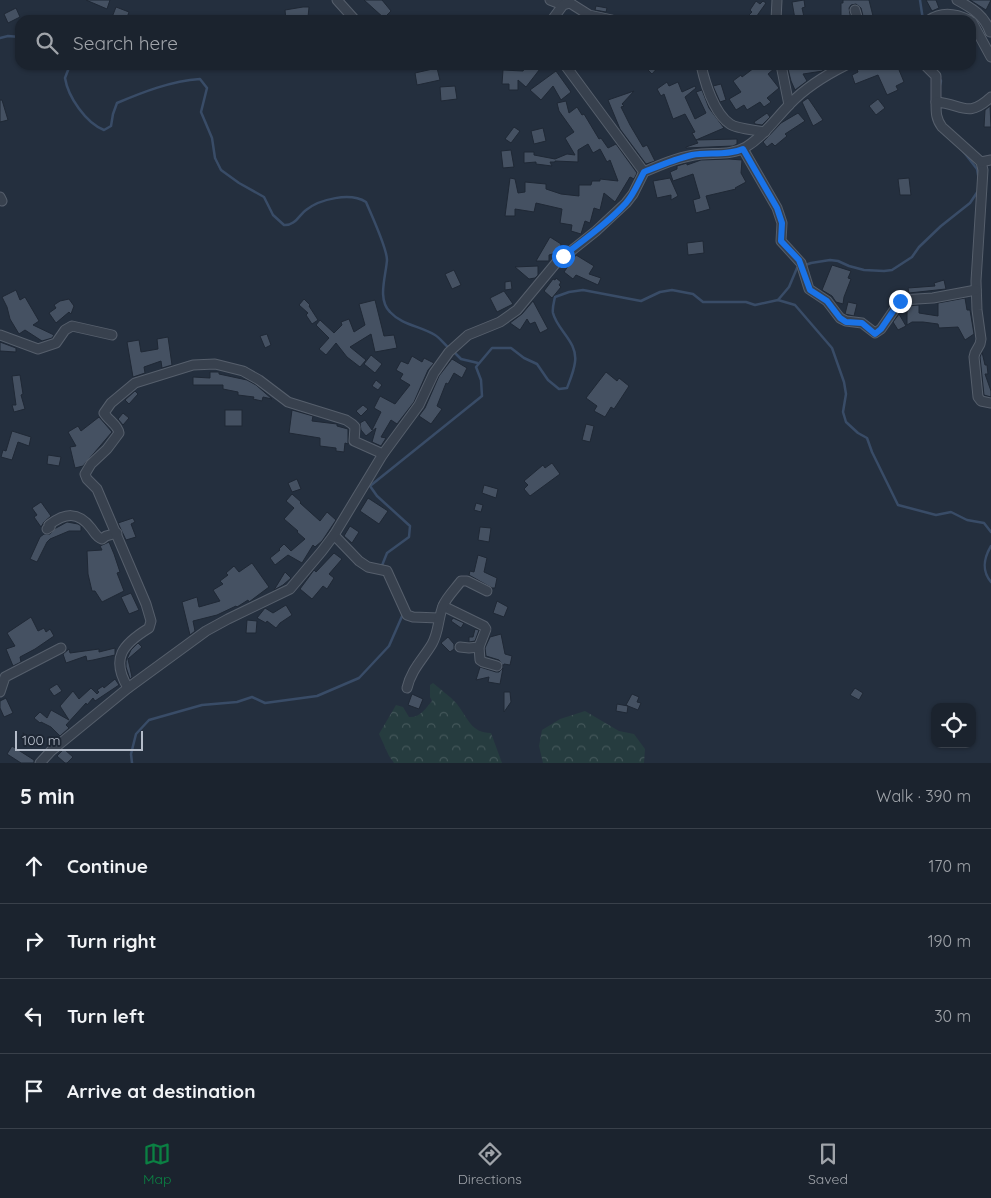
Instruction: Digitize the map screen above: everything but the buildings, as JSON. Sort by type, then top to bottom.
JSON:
[{"type":"street","points":[[337,0],[350,15]]},
{"type":"street","points":[[550,0],[563,5],[571,4],[590,15]]},
{"type":"street","points":[[776,15],[777,0]]},
{"type":"street","points":[[957,0],[970,7],[986,20],[990,32]]},
{"type":"street","points":[[556,15],[563,5]]},
{"type":"street","points":[[855,10],[856,15]]},
{"type":"street","points":[[939,15],[959,15]]},
{"type":"street","points":[[976,24],[990,32]]},
{"type":"street","points":[[976,30],[991,57]]},
{"type":"street","points":[[569,70],[644,172]]},
{"type":"street","points":[[702,70],[709,93],[725,119],[733,126],[765,132]]},
{"type":"street","points":[[782,70],[789,105]]},
{"type":"street","points":[[40,763],[51,751],[128,688],[216,625],[287,592],[334,535],[383,454],[419,405],[434,374],[449,352],[468,335],[500,322],[517,310],[556,263],[596,231],[626,203],[633,194],[644,172],[692,155],[733,152],[743,149],[765,132],[806,89],[838,70]]},
{"type":"street","points":[[930,70],[936,76],[936,117],[942,127],[981,162],[983,170],[976,290],[981,339],[974,357],[977,394],[982,401],[991,403]]},
{"type":"street","points":[[936,102],[948,103],[967,110],[973,110],[991,97]]},
{"type":"street","points":[[743,149],[777,208],[782,223],[781,241],[799,260],[809,289],[827,301],[840,318],[846,322],[862,323],[875,334],[881,329],[901,300],[933,298],[976,290]]},
{"type":"street","points":[[981,162],[991,160]]},
{"type":"street","points":[[0,335],[38,349],[56,343],[65,330],[72,326],[112,335]]},
{"type":"street","points":[[128,688],[122,678],[120,666],[121,653],[134,637],[149,628],[151,620],[117,533],[96,487],[87,479],[85,474],[91,464],[119,433],[118,429],[105,415],[105,410],[135,383],[193,365],[214,364],[243,371],[265,384],[288,402],[350,421],[355,427],[354,441],[383,454]]},
{"type":"street","points":[[46,529],[50,528],[49,525],[62,516],[75,516],[84,520],[97,538],[102,539],[117,533]]},
{"type":"street","points":[[334,535],[359,562],[368,567],[388,570],[407,615],[439,618]]},
{"type":"street","points":[[407,688],[409,679],[432,643],[439,625],[443,606],[462,580],[486,591]]},
{"type":"street","points":[[443,606],[484,626],[486,629],[479,648],[479,656],[481,661],[497,666]]},
{"type":"street","points":[[460,647],[479,648]]},
{"type":"street","points":[[0,692],[5,677],[61,648]]},
{"type":"green space","points":[[433,683],[457,704],[474,728],[491,733],[502,763],[394,763],[379,734],[396,705],[403,707],[409,717],[416,716],[422,712],[432,701],[430,685]]},
{"type":"green space","points":[[585,711],[619,731],[634,734],[645,749],[644,763],[543,763],[539,746],[542,730],[560,719]]},
{"type":"waterway","points":[[920,0],[922,15]]},
{"type":"waterway","points":[[0,38],[15,37]]},
{"type":"waterway","points":[[68,70],[65,78],[74,101],[91,122],[104,130],[111,126],[117,103],[147,91],[200,79],[207,88],[201,112],[212,138],[215,158],[221,170],[264,197],[273,215],[284,225],[291,224],[306,210],[327,200],[352,197],[366,202],[382,240],[387,260],[383,287],[386,307],[400,320],[435,335],[449,348]]},
{"type":"waterway","points":[[939,78],[941,81],[939,89]]},
{"type":"waterway","points":[[963,151],[977,169],[979,180]]},
{"type":"waterway","points":[[778,300],[789,287],[797,268],[811,263],[830,260],[864,270],[892,270],[912,257],[919,247],[941,226],[970,203],[978,191]]},
{"type":"waterway","points":[[381,568],[387,553],[409,537],[410,526],[377,496],[370,486],[482,396],[481,380],[476,367],[492,348],[511,348],[524,358],[537,364],[548,380],[559,389],[567,388],[574,369],[575,355],[570,342],[555,319],[553,305],[555,297],[583,290],[641,301],[660,292],[672,290],[693,294],[703,302],[746,302],[755,305],[778,300],[795,305],[832,348],[844,382],[846,394],[843,412],[846,422],[867,438],[898,505],[936,515],[951,512],[967,520],[984,523],[991,532]]},
{"type":"waterway","points":[[453,351],[461,359],[478,363]]},
{"type":"waterway","points":[[991,546],[985,564],[986,573],[991,582]]},
{"type":"waterway","points":[[132,763],[131,754],[136,734],[149,720],[202,705],[237,702],[252,697],[265,703],[317,696],[359,678],[389,646],[403,614]]},
{"type":"route","points":[[563,256],[596,231],[626,203],[633,194],[644,172],[692,155],[733,152],[743,149],[773,199],[782,223],[780,234],[782,244],[801,263],[810,290],[833,306],[840,318],[850,323],[862,323],[875,334],[881,329],[900,301]]}]
